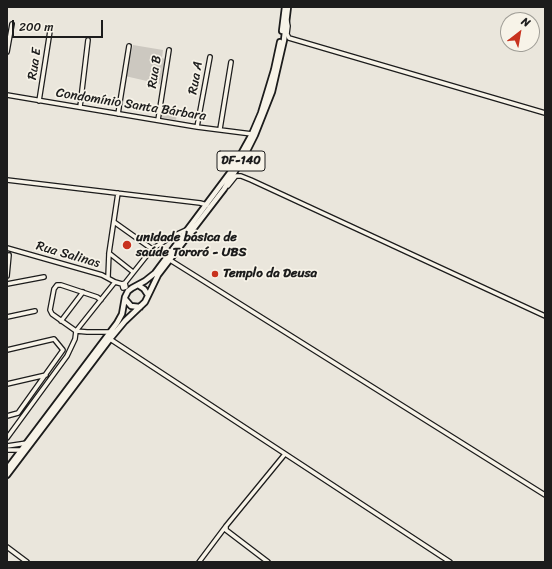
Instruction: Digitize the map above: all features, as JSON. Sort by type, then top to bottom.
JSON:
[{"type":"main road","name":"DF-140","points":[[7,469],[120,318],[127,293],[155,273],[232,170],[252,134],[268,92],[282,36],[285,7]]},
{"type":"main road","name":"DF-140","points":[[7,475],[124,320],[145,302],[158,275],[224,189],[245,155],[264,114],[278,70],[288,7]]},
{"type":"main road","points":[[136,286],[146,290],[148,295]]},
{"type":"main road","points":[[125,299],[131,306],[140,307]]},
{"type":"street","points":[[286,22],[288,26],[287,34],[289,38],[545,113]]},
{"type":"street","points":[[7,52],[12,24]]},
{"type":"street","name":"Rua E","points":[[39,101],[50,31]]},
{"type":"street","points":[[80,107],[88,40]]},
{"type":"street","points":[[118,114],[129,46]]},
{"type":"street","name":"Rua B","points":[[158,120],[169,50]]},
{"type":"street","name":"Rua A","points":[[197,127],[210,57]]},
{"type":"street","points":[[220,129],[231,62]]},
{"type":"street","name":"Condomínio Santa Bárbara","points":[[7,95],[197,127],[252,134]]},
{"type":"street","points":[[224,189],[236,176],[251,180],[545,316]]},
{"type":"street","points":[[7,180],[200,203],[206,205]]},
{"type":"street","points":[[108,277],[109,253],[118,194]]},
{"type":"street","points":[[114,222],[152,249]]},
{"type":"street","points":[[125,299],[124,285],[152,249],[173,236],[189,229]]},
{"type":"street","name":"Rua Salinas","points":[[7,248],[108,277],[115,282],[124,285],[136,286]]},
{"type":"street","points":[[109,253],[133,272]]},
{"type":"street","points":[[7,276],[9,255]]},
{"type":"street","points":[[170,260],[545,495]]},
{"type":"street","points":[[7,284],[44,277]]},
{"type":"street","points":[[7,438],[68,356],[76,339],[76,331],[115,282]]},
{"type":"street","points":[[101,300],[83,292],[57,285],[54,289],[50,310],[52,314],[76,331],[110,332]]},
{"type":"street","points":[[61,320],[83,292]]},
{"type":"street","points":[[7,317],[35,311]]},
{"type":"street","points":[[7,350],[54,339],[63,350],[18,413],[7,416]]},
{"type":"street","points":[[110,339],[450,562]]},
{"type":"street","points":[[7,384],[46,375]]},
{"type":"street","points":[[7,446],[27,443]]},
{"type":"street","points":[[7,450],[21,450]]},
{"type":"street","points":[[199,562],[226,526],[285,454]]},
{"type":"street","points":[[226,526],[226,530],[268,562]]},
{"type":"street","points":[[7,547],[27,562]]},
{"type":"shaded area","points":[[133,45],[163,50],[162,58],[165,59],[160,84],[125,76],[128,53],[131,53]]},
{"type":"shaded area","points":[[161,105],[178,109],[176,120],[159,117]]},
{"type":"place","name":"unidade básica de saúde Tororó - UBS","points":[[127,245]]},
{"type":"place","name":"Templo da Deusa","points":[[215,274]]}]
